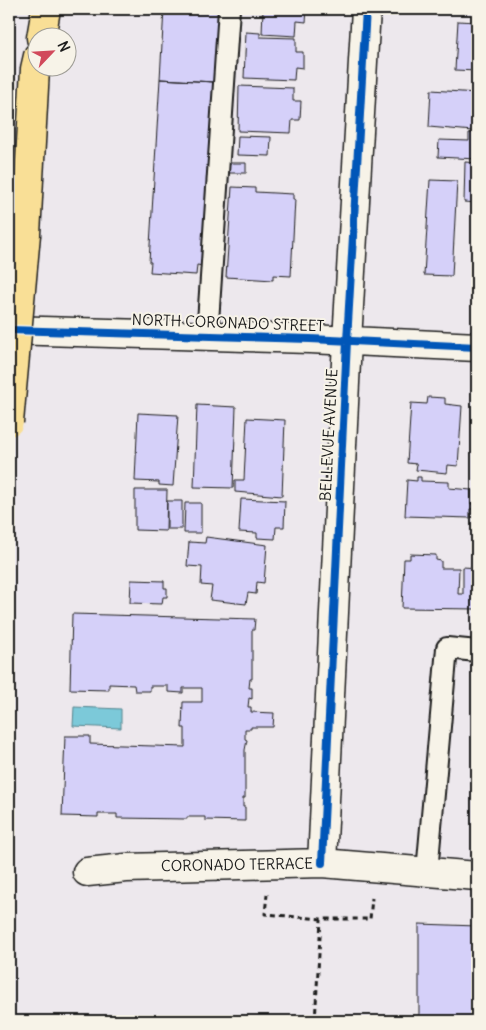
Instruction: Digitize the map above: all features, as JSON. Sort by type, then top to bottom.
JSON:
[{"type":"highway","points":[[43,28],[46,9]]},
{"type":"highway","points":[[9,422],[26,234],[35,78]]},
{"type":"street","name":"BELLEVUE AVENUE","points":[[322,863],[347,341],[366,9]]},
{"type":"street","name":"NORTH CORONADO STREET","points":[[9,330],[477,347]]},
{"type":"street","name":"CORONADO TERRACE","points":[[87,872],[126,868],[322,863],[477,876]]},
{"type":"lane","points":[[207,337],[229,9]]},
{"type":"lane","points":[[427,872],[447,648],[477,651]]},
{"type":"path","points":[[267,891],[266,914],[321,919],[370,919],[373,892]]},
{"type":"path","points":[[315,1021],[321,919]]},
{"type":"water","points":[[74,707],[121,709],[121,728],[73,726]]},
{"type":"building","points":[[164,9],[222,9],[220,48],[216,48],[214,82],[160,79]]},
{"type":"building","points":[[263,9],[307,9],[306,22],[297,21],[296,36],[262,34]]},
{"type":"building","points":[[460,9],[477,9],[477,12],[459,11]]},
{"type":"building","points":[[458,21],[477,22],[477,71],[455,70]]},
{"type":"building","points":[[246,32],[260,33],[260,37],[296,38],[296,52],[303,52],[303,68],[295,67],[294,80],[244,78]]},
{"type":"building","points":[[160,79],[214,82],[203,266],[197,265],[196,275],[150,272],[151,262],[149,262]]},
{"type":"building","points":[[239,86],[293,88],[293,101],[301,101],[300,120],[292,120],[291,133],[238,131]]},
{"type":"building","points":[[431,90],[477,93],[477,159],[438,157],[439,140],[469,141],[469,133],[473,133],[473,131],[429,127]]},
{"type":"building","points":[[238,136],[271,137],[270,156],[237,155]]},
{"type":"building","points":[[465,162],[477,163],[477,203],[464,202]]},
{"type":"building","points":[[228,163],[246,163],[246,173],[228,173]]},
{"type":"building","points":[[430,180],[457,181],[452,276],[424,275]]},
{"type":"building","points":[[232,187],[255,188],[255,192],[293,194],[293,199],[295,199],[291,276],[273,275],[273,280],[226,277]]},
{"type":"building","points":[[428,397],[445,398],[445,404],[462,406],[458,466],[448,465],[447,473],[416,470],[417,464],[407,463],[411,403],[427,404]]},
{"type":"building","points":[[197,405],[236,407],[233,488],[194,487]]},
{"type":"building","points":[[138,413],[178,415],[173,486],[159,485],[159,482],[135,481]]},
{"type":"building","points":[[247,418],[285,420],[282,496],[235,492],[235,480],[244,480]]},
{"type":"building","points":[[417,477],[421,477],[421,481],[449,482],[449,488],[471,490],[471,504],[475,504],[475,509],[470,509],[470,518],[405,516],[407,480],[417,481]]},
{"type":"building","points":[[135,490],[167,490],[166,531],[135,530]]},
{"type":"building","points":[[241,499],[285,501],[284,527],[276,527],[275,539],[257,538],[257,533],[239,532]]},
{"type":"building","points":[[167,501],[182,501],[182,529],[167,529]]},
{"type":"building","points":[[185,503],[201,503],[201,533],[184,533]]},
{"type":"building","points":[[206,537],[267,545],[264,583],[257,582],[256,594],[248,593],[246,604],[210,600],[212,586],[201,585],[202,567],[187,566],[189,542],[205,543]]},
{"type":"building","points":[[410,554],[436,555],[436,560],[441,561],[441,568],[459,568],[458,594],[463,594],[463,567],[477,568],[477,609],[402,608],[404,559],[410,559]]},
{"type":"building","points":[[131,580],[164,581],[164,588],[167,588],[167,597],[163,597],[162,604],[130,603]]},
{"type":"building","points":[[72,614],[255,619],[254,630],[252,630],[252,679],[250,679],[249,688],[252,688],[252,699],[249,698],[248,707],[251,707],[251,712],[274,713],[273,727],[251,727],[251,729],[245,729],[245,739],[247,740],[243,807],[245,807],[245,821],[205,820],[205,817],[187,817],[187,819],[117,818],[117,814],[98,814],[98,817],[62,816],[65,736],[90,736],[90,744],[185,747],[185,728],[182,728],[183,702],[202,702],[202,688],[183,688],[183,693],[168,692],[168,686],[150,686],[150,691],[135,691],[134,685],[109,684],[109,690],[70,689]]},
{"type":"building","points":[[419,924],[477,926],[477,1021],[419,1021]]},
{"type":"cycle path","points":[[322,863],[347,341],[366,9]]},
{"type":"cycle path","points":[[9,330],[310,339],[477,347]]}]
